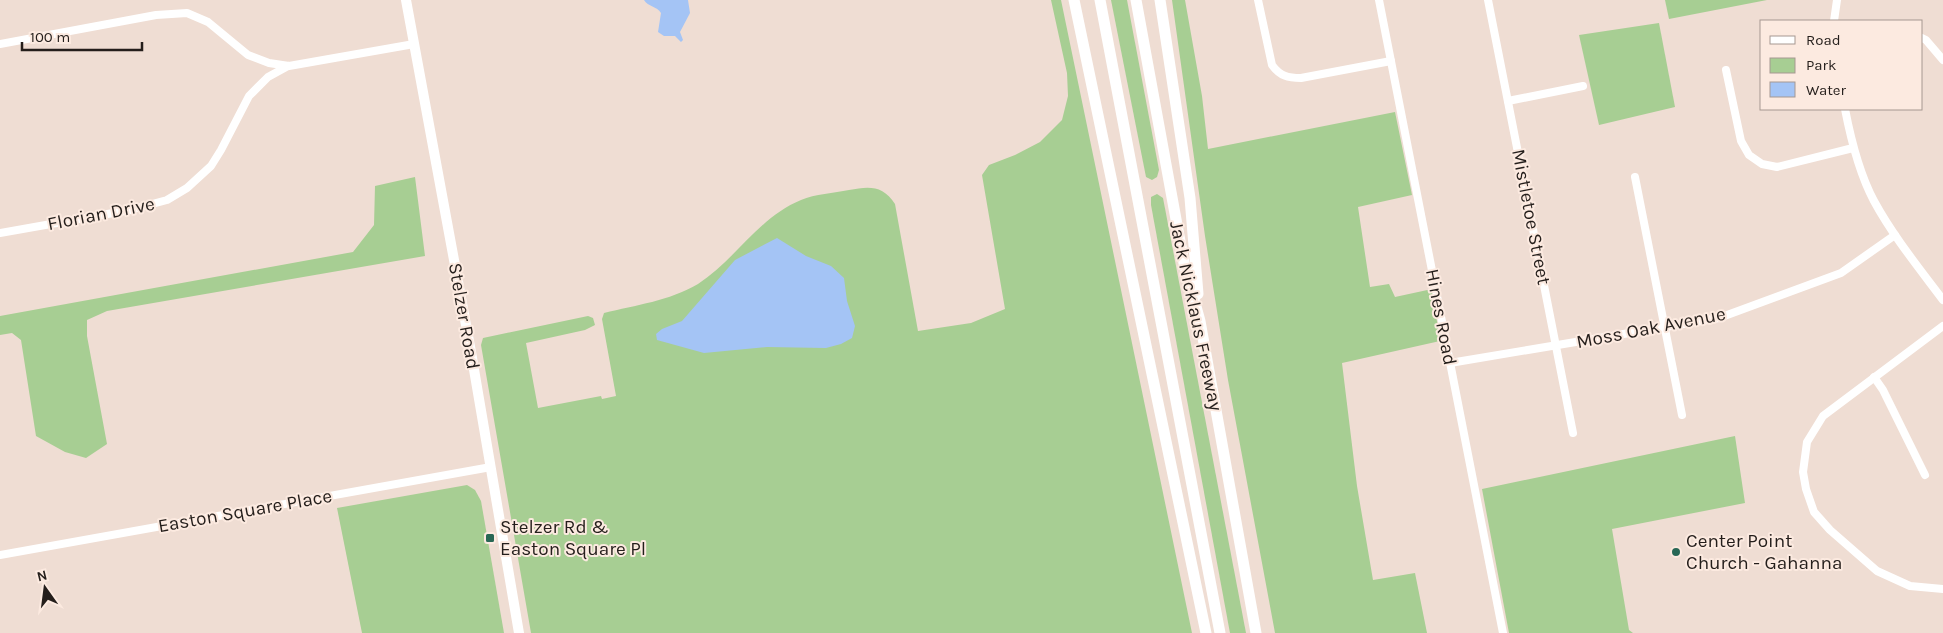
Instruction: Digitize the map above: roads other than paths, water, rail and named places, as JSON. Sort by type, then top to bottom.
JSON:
[{"type":"highway","points":[[1074,0],[1206,633]]},
{"type":"highway","name":"Jack Nicklaus Freeway","points":[[1100,0],[1220,633]]},
{"type":"highway","name":"Jack Nicklaus Freeway","points":[[1136,0],[1184,263],[1200,321],[1256,633]]},
{"type":"highway","points":[[1160,0],[1190,198],[1200,321]]},
{"type":"main road","name":"Stelzer Road","points":[[406,0],[519,633]]},
{"type":"street","points":[[1258,0],[1272,65],[1278,72],[1289,78],[1301,78],[1391,61]]},
{"type":"street","name":"Hines Road","points":[[1379,0],[1503,633]]},
{"type":"street","name":"Mistletoe Street","points":[[1488,0],[1573,433]]},
{"type":"street","points":[[1835,20],[1837,0]]},
{"type":"street","points":[[0,44],[156,15],[187,13],[208,22],[248,55],[269,64],[289,66],[414,44]]},
{"type":"street","points":[[1923,38],[1943,60]]},
{"type":"street","name":"Florian Drive","points":[[0,233],[130,210],[167,200],[188,188],[211,166],[249,96],[268,77],[289,66]]},
{"type":"street","points":[[1726,70],[1741,141],[1749,155],[1762,164],[1777,167],[1853,148]]},
{"type":"street","points":[[1508,101],[1583,86]]},
{"type":"street","points":[[1846,110],[1853,148],[1873,200],[1895,235],[1943,300]]},
{"type":"street","points":[[1635,177],[1682,415]]},
{"type":"street","name":"Moss Oak Avenue","points":[[1450,363],[1719,318],[1841,272],[1895,235]]},
{"type":"street","points":[[1943,326],[1823,416],[1807,442],[1803,472],[1806,489],[1814,512],[1830,530],[1877,571],[1910,586],[1943,589]]},
{"type":"street","points":[[1874,377],[1883,390],[1925,475]]},
{"type":"street","name":"Easton Square Place","points":[[0,555],[490,467]]},
{"type":"water","points":[[644,0],[688,0],[690,13],[680,32],[683,40],[681,42],[675,36],[664,36],[658,32],[661,13]]},
{"type":"water","points":[[777,238],[806,256],[831,266],[844,278],[847,301],[855,326],[852,338],[841,344],[826,348],[767,347],[704,353],[657,340],[656,334],[662,329],[682,321],[735,260]]},
{"type":"place","name":"Stelzer Rd & Easton Square Pl","points":[[490,538]]},
{"type":"place","name":"Center Point Church - Gahanna","points":[[1676,552]]}]
